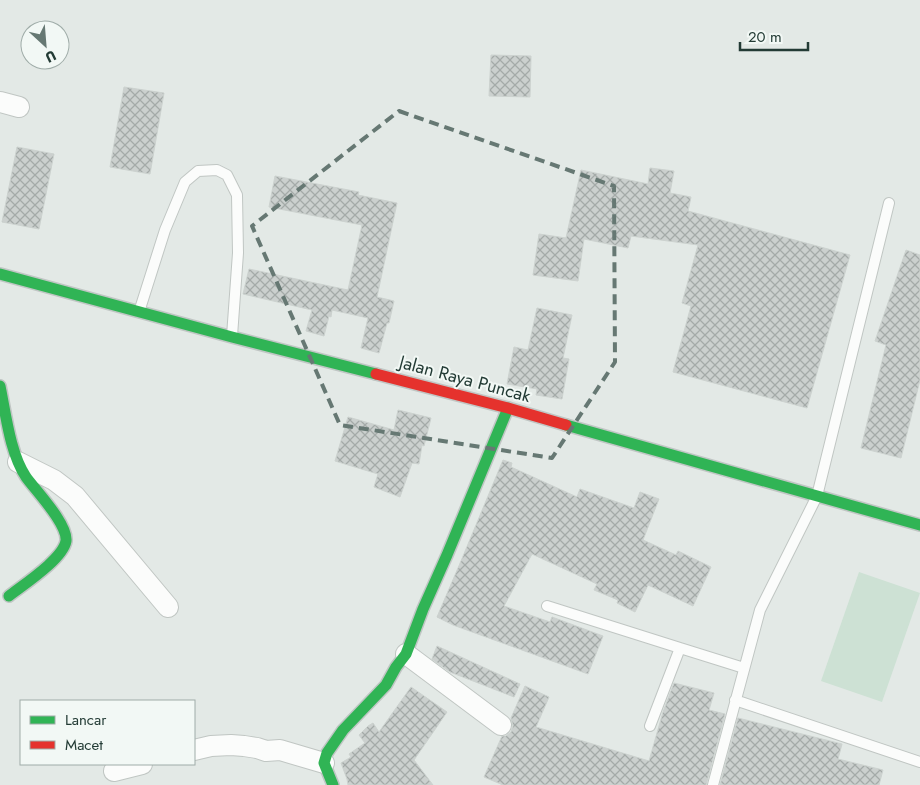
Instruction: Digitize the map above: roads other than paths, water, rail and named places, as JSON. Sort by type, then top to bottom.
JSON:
[{"type":"main road","name":"Jalan Raya Puncak","points":[[0,274],[232,337],[508,408],[920,525]]},
{"type":"main road","points":[[0,386],[18,462],[59,521],[66,540],[56,558],[9,596]]},
{"type":"main road","points":[[333,785],[324,763],[327,753],[343,730],[386,685],[406,654],[423,609],[508,408]]},
{"type":"street","points":[[0,102],[19,107]]},
{"type":"street","points":[[18,462],[54,480],[75,496],[168,607]]},
{"type":"street","points":[[406,654],[502,726]]},
{"type":"street","points":[[195,750],[211,746],[244,746],[266,751],[280,750],[324,763]]},
{"type":"street","points":[[114,771],[138,765]]},
{"type":"lane","points":[[140,312],[165,230],[185,182],[198,171],[217,170],[227,175],[237,195],[238,252],[232,337]]},
{"type":"lane","points":[[713,785],[760,610],[817,496],[889,203]]},
{"type":"lane","points":[[547,606],[744,668]]},
{"type":"lane","points":[[650,726],[680,648]]},
{"type":"lane","points":[[735,700],[920,762]]}]
